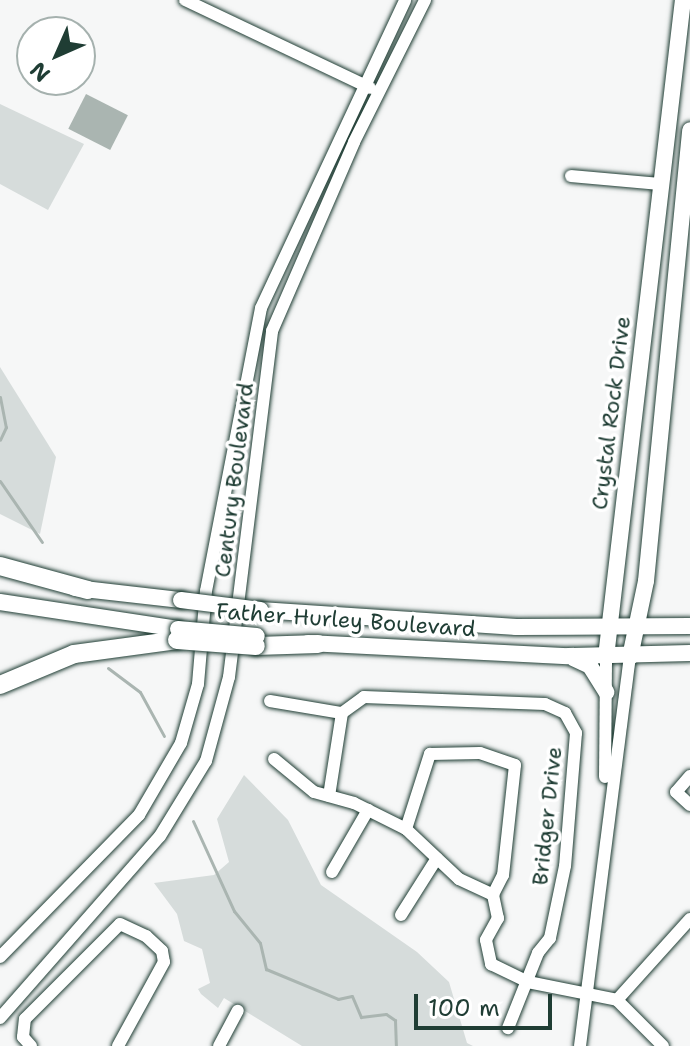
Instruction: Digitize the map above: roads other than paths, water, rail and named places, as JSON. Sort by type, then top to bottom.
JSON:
[{"type":"highway","points":[[0,566],[88,590]]},
{"type":"highway","points":[[0,685],[74,654],[178,634],[318,644]]},
{"type":"main road","name":"Crystal Rock Drive","points":[[606,657],[683,0]]},
{"type":"main road","name":"Crystal Rock Drive","points":[[630,657],[638,630],[690,130]]},
{"type":"main road","name":"Father Hurley Boulevard","points":[[0,575],[88,590],[260,610],[608,630],[690,626]]},
{"type":"main road","points":[[0,602],[178,634]]},
{"type":"main road","name":"Father Hurley Boulevard","points":[[318,644],[606,657],[690,653]]},
{"type":"main road","points":[[568,656],[590,666],[606,692]]},
{"type":"street","points":[[185,0],[380,91]]},
{"type":"street","name":"Century Boulevard","points":[[0,957],[129,826],[158,788],[181,743],[198,684],[206,591],[261,308],[405,0]]},
{"type":"street","name":"Century Boulevard","points":[[0,1018],[160,836],[206,761],[229,677],[272,331],[380,91],[425,0]]},
{"type":"street","points":[[571,176],[660,184]]},
{"type":"street","name":"Crystal Rock Drive","points":[[605,833],[606,657]]},
{"type":"street","name":"Crystal Rock Drive","points":[[580,1046],[630,657]]},
{"type":"street","name":"Bridger Drive","points":[[342,713],[364,697],[545,704],[565,713],[576,733],[565,866],[550,938],[538,953],[508,1028]]},
{"type":"street","points":[[270,701],[342,713],[329,796]]},
{"type":"street","points":[[406,829],[430,754],[480,753],[515,765],[503,875],[493,895],[498,918],[486,940],[486,955],[500,971],[528,982],[617,1000],[663,1046]]},
{"type":"street","points":[[274,759],[302,785],[368,810],[406,829],[459,879],[493,895]]},
{"type":"street","points":[[690,776],[676,792],[690,805]]},
{"type":"street","points":[[332,872],[368,810]]},
{"type":"street","points":[[401,915],[437,858]]},
{"type":"street","points":[[617,1000],[690,919]]},
{"type":"street","points":[[31,1046],[23,1037],[25,1019],[120,924],[146,936],[162,951],[164,962],[118,1046]]},
{"type":"street","points":[[219,1046],[238,1011]]},
{"type":"waterway","points":[[0,397],[6,427],[0,440]]},
{"type":"waterway","points":[[0,481],[42,542]]},
{"type":"waterway","points":[[108,668],[140,692],[164,736]]},
{"type":"waterway","points":[[193,821],[234,911],[260,943],[266,969],[338,999],[352,996],[361,1017],[386,1014],[395,1020],[396,1046]]}]
